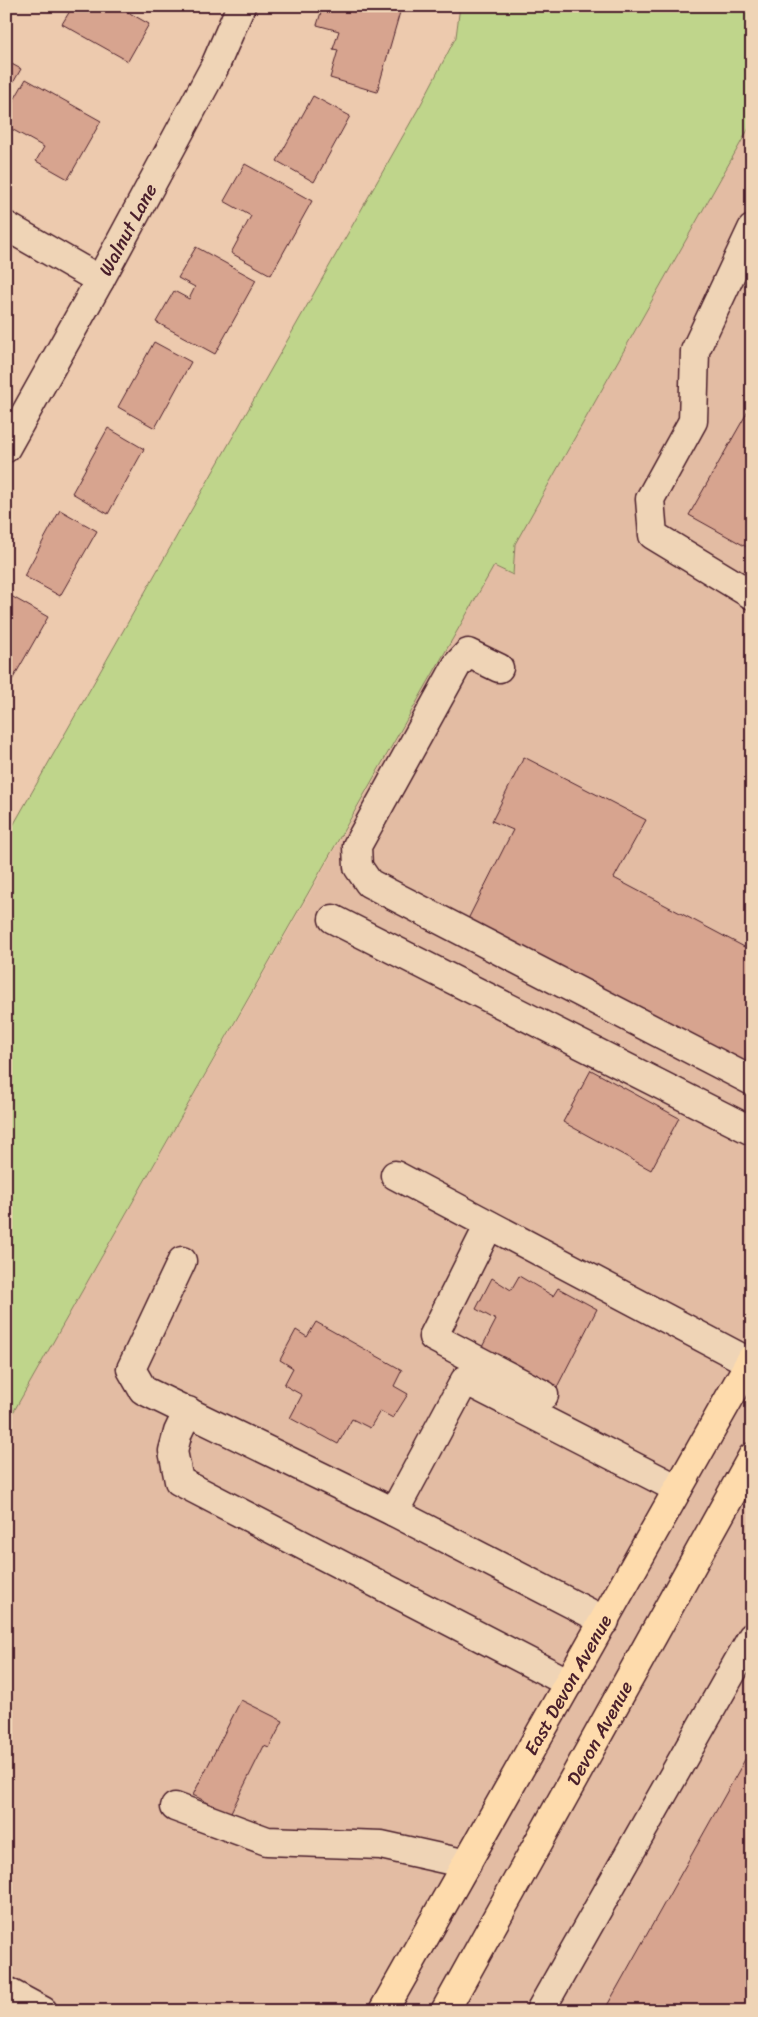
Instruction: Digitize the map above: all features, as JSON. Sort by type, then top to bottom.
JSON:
[{"type":"main road","name":"East Devon Avenue","points":[[383,2011],[751,1360]]},
{"type":"main road","name":"Devon Avenue","points":[[445,2011],[752,1456]]},
{"type":"street","name":"Walnut Lane","points":[[6,448],[100,280],[214,68],[241,6]]},
{"type":"street","points":[[6,226],[100,280]]},
{"type":"street","points":[[752,229],[695,352],[693,421],[650,499],[653,535],[752,595]]},
{"type":"street","points":[[499,668],[468,653],[456,665],[356,846],[358,867],[369,883],[752,1082]]},
{"type":"street","points":[[333,919],[752,1131]]},
{"type":"street","points":[[395,1176],[751,1360]]},
{"type":"street","points":[[489,1225],[433,1337],[544,1395]]},
{"type":"street","points":[[182,1261],[131,1369],[143,1390],[394,1512],[604,1621]]},
{"type":"street","points":[[394,1512],[465,1380],[678,1489]]},
{"type":"street","points":[[188,1411],[178,1432],[173,1452],[179,1481],[569,1683]]},
{"type":"street","points":[[540,2011],[752,1637]]},
{"type":"street","points":[[175,1807],[267,1841],[381,1845],[467,1864]]},
{"type":"street","points":[[9,1999],[43,2011]]},
{"type":"shaded area","points":[[752,106],[752,2011],[6,2011],[6,1425],[494,566],[513,575],[515,544],[749,129]]},
{"type":"green space","points":[[460,6],[752,6],[752,106],[749,128],[515,544],[513,575],[494,566],[6,1425],[6,838],[421,104],[456,37]]},
{"type":"building","points":[[73,6],[128,6],[126,11],[149,24],[128,61],[62,24]]},
{"type":"building","points":[[323,6],[380,6],[400,12],[377,92],[330,78],[338,50],[333,49],[339,31],[317,25]]},
{"type":"building","points":[[6,61],[21,69],[6,95]]},
{"type":"building","points":[[26,79],[101,121],[68,179],[36,161],[44,147],[6,126],[6,114]]},
{"type":"building","points":[[313,96],[350,116],[314,182],[277,161]]},
{"type":"building","points":[[245,164],[312,201],[271,275],[231,253],[251,216],[224,201]]},
{"type":"building","points":[[196,247],[256,280],[215,354],[156,322],[174,291],[189,299],[195,287],[178,278]]},
{"type":"building","points":[[154,342],[191,362],[155,428],[118,407]]},
{"type":"building","points":[[752,404],[752,550],[689,515]]},
{"type":"building","points":[[108,428],[144,449],[108,514],[72,493]]},
{"type":"building","points":[[60,510],[97,531],[60,596],[24,576]]},
{"type":"building","points":[[11,596],[48,617],[11,682],[6,679],[6,605]]},
{"type":"building","points":[[524,757],[646,820],[614,878],[752,951],[752,1057],[741,1076],[463,929],[513,830],[492,821]]},
{"type":"building","points":[[591,1070],[679,1118],[651,1170],[563,1122]]},
{"type":"building","points":[[519,1276],[553,1296],[558,1288],[597,1309],[555,1391],[481,1349],[496,1320],[476,1309],[492,1278],[511,1290]]},
{"type":"building","points":[[316,1322],[402,1370],[394,1386],[408,1394],[393,1418],[380,1411],[370,1428],[352,1419],[338,1444],[290,1418],[302,1395],[284,1385],[293,1368],[280,1360],[296,1330],[307,1337]]},
{"type":"building","points":[[241,1700],[283,1721],[269,1748],[264,1746],[230,1814],[193,1795]]},
{"type":"building","points":[[752,1747],[752,2011],[604,2011]]}]
